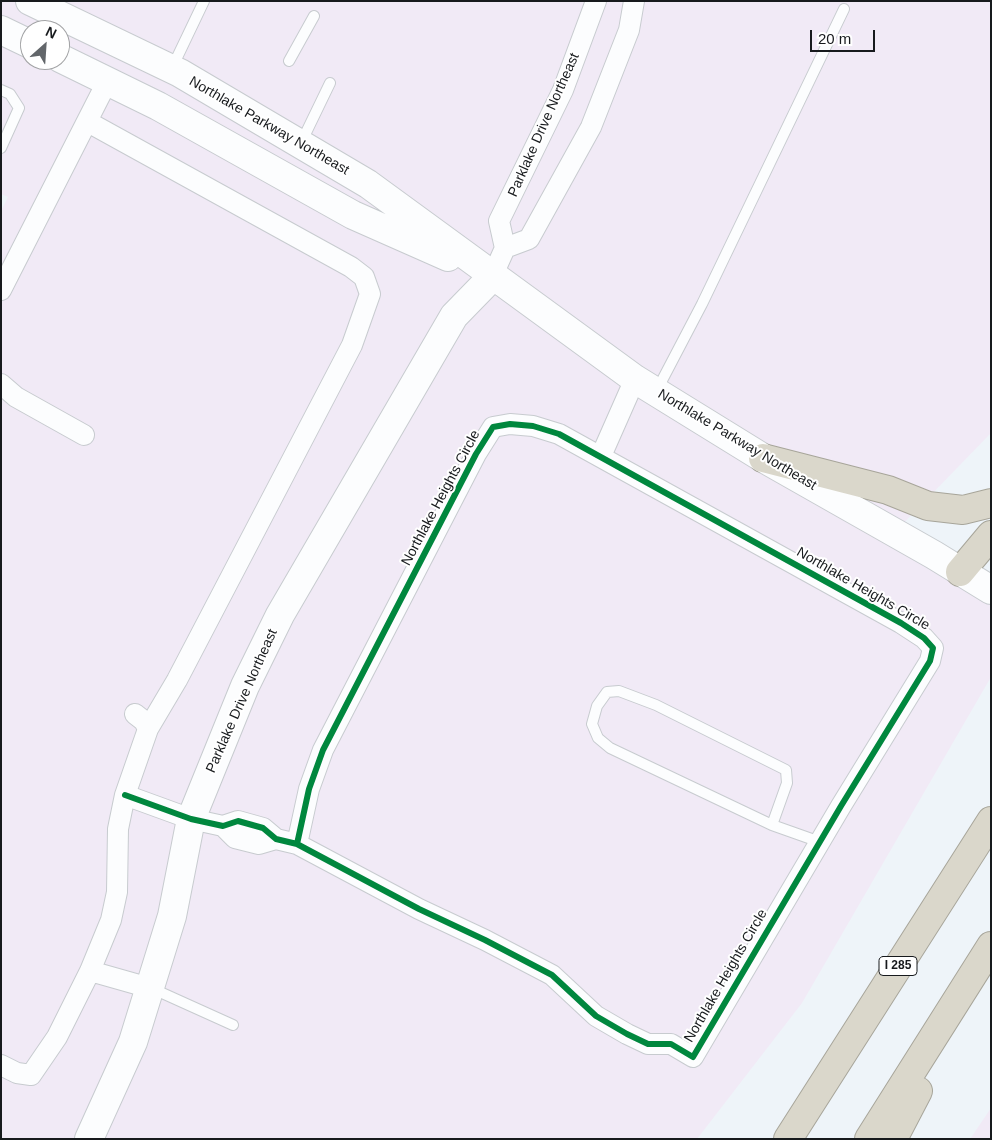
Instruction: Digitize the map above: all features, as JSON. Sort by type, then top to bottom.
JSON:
[{"type":"highway","points":[[763,458],[888,490],[928,506],[963,510],[991,503]]},
{"type":"highway","points":[[960,572],[991,535]]},
{"type":"highway","name":"I 285","points":[[788,1139],[991,821]]},
{"type":"highway","points":[[869,1139],[991,946]]},
{"type":"highway","points":[[893,1139],[991,950]]},
{"type":"highway","points":[[779,1139],[805,1110]]},
{"type":"street","name":"Northlake Parkway Northeast","points":[[30,1],[172,69],[368,184],[492,276],[646,385],[763,458],[934,555],[991,590]]},
{"type":"street","name":"Parklake Drive Northeast","points":[[89,1139],[134,1042],[172,916],[191,819],[245,686],[280,615],[454,316],[492,276],[505,248],[499,222],[563,90],[596,1]]},
{"type":"street","points":[[505,248],[529,239],[591,127],[628,30],[634,1]]},
{"type":"street","points":[[1,30],[20,39]]},
{"type":"street","name":"Northlake Parkway Northeast","points":[[70,63],[158,106],[353,215],[492,276]]},
{"type":"street","points":[[1,290],[107,82]]},
{"type":"street","points":[[1,1065],[18,1073],[31,1075],[57,1038],[90,970],[113,910],[117,892],[118,829],[142,722],[177,680],[352,345],[370,294],[364,277],[351,267],[88,122]]},
{"type":"street","points":[[1,384],[16,397],[84,435]]},
{"type":"street","points":[[601,456],[646,385]]},
{"type":"street","name":"Northlake Heights Circle","points":[[510,424],[533,426],[559,434],[901,623],[924,638],[933,648],[930,661],[820,842],[693,1057],[670,1044],[648,1044],[627,1034],[596,1016],[552,975],[485,940],[419,909],[297,844],[309,789],[323,750],[476,454],[493,427],[510,424]]},
{"type":"street","points":[[125,795],[191,819],[223,826],[235,838],[259,844],[276,839],[297,844]]},
{"type":"street","points":[[90,970],[150,988]]},
{"type":"lane","points":[[172,69],[204,1]]},
{"type":"lane","points":[[646,385],[702,304],[844,9]]},
{"type":"lane","points":[[289,61],[314,16]]},
{"type":"lane","points":[[300,144],[330,83]]},
{"type":"lane","points":[[1,90],[10,94],[19,108],[1,148]]},
{"type":"lane","points":[[772,825],[787,783],[786,770],[656,706],[619,691],[607,692],[598,706],[592,724],[598,738],[610,748],[772,825],[820,842]]},
{"type":"lane","points":[[150,988],[233,1025]]},
{"type":"shaded area","points":[[1,1],[991,1],[991,433],[893,534],[991,593],[991,677],[802,1003],[697,1139],[1,1139],[1,211],[8,197],[1,194]]},
{"type":"shaded area","points":[[991,1108],[991,1139],[970,1139]]},
{"type":"cycle path","points":[[125,795],[191,819],[223,826],[238,821],[263,828],[276,839],[297,844],[419,909],[485,940],[552,975],[596,1016],[627,1034],[648,1044],[671,1044],[693,1057],[841,806],[930,661],[933,648],[924,638],[901,623],[559,434],[533,426],[510,424],[493,427],[476,454],[323,750],[309,789],[297,844]]}]
